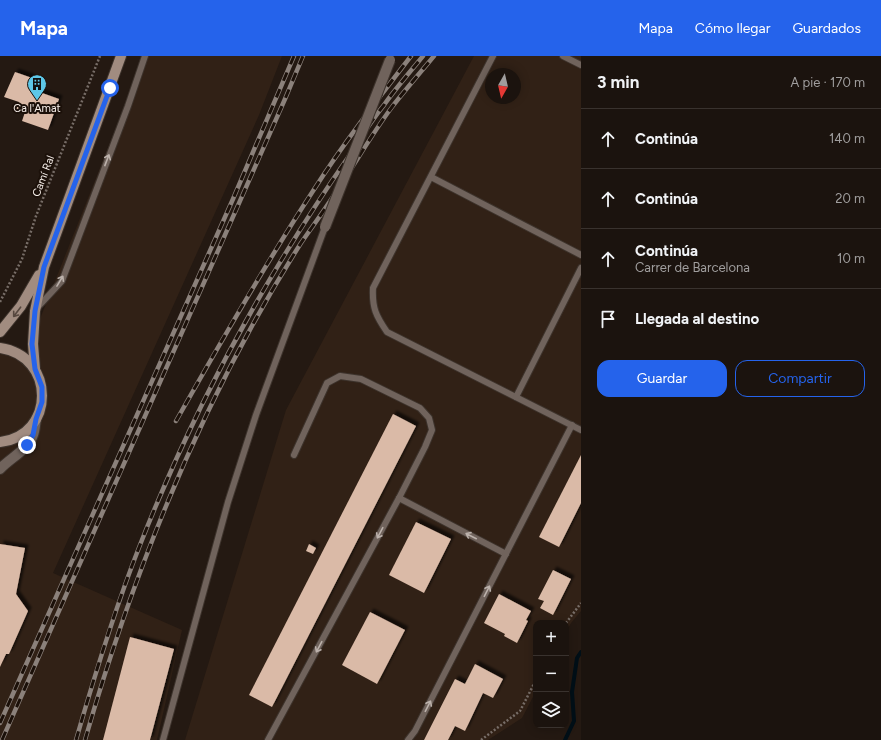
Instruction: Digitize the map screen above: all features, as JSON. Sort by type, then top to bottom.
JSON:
[{"type":"main road","points":[[35,369],[32,344],[35,311],[44,267],[121,56]]},
{"type":"main road","points":[[0,332],[21,306],[44,267]]},
{"type":"main road","points":[[0,348],[13,351],[30,362],[35,369],[42,387],[43,396],[41,407],[36,419],[24,433],[1,443]]},
{"type":"street","points":[[325,227],[390,58]]},
{"type":"street","points":[[0,469],[27,445],[33,435],[36,419]]},
{"type":"lane","points":[[35,311],[62,281],[128,106],[145,56]]},
{"type":"lane","points":[[494,56],[373,288],[373,304],[378,320],[387,332],[581,430]]},
{"type":"lane","points":[[563,56],[581,65]]},
{"type":"lane","points":[[431,177],[581,255]]},
{"type":"lane","points":[[163,740],[228,502],[256,415],[325,227]]},
{"type":"lane","points":[[516,397],[581,268]]},
{"type":"lane","points":[[268,740],[399,498],[432,430],[429,418],[420,408],[361,379],[340,376],[327,383],[294,455]]},
{"type":"lane","points":[[408,740],[415,731],[572,425]]},
{"type":"lane","points":[[399,498],[506,554]]},
{"type":"path","name":"Camí Ral","points":[[0,302],[22,260],[36,216],[100,56]]},
{"type":"path","points":[[568,620],[581,603]]},
{"type":"path","points":[[481,740],[520,711],[533,686]]},
{"type":"shaded area","points":[[142,56],[282,56],[259,115],[53,573],[182,630],[157,740],[0,740],[0,347],[26,354],[133,85]]},
{"type":"shaded area","points":[[474,56],[581,56],[581,611],[569,627],[569,620],[533,620],[533,697],[522,718],[488,740],[185,740],[286,410]]},
{"type":"building","name":"Ca l'Amat","points":[[15,72],[32,78],[28,88],[59,99],[48,130],[22,121],[25,112],[16,109],[19,102],[4,97]]},
{"type":"building","points":[[393,414],[416,426],[272,707],[249,695]]},
{"type":"building","points":[[581,455],[581,503],[559,547],[539,537]]},
{"type":"building","points":[[416,522],[451,539],[424,593],[389,575]]},
{"type":"building","points":[[0,544],[25,548],[16,594],[28,611],[9,654],[6,654],[0,667]]},
{"type":"building","points":[[309,544],[316,548],[313,554],[306,551]]},
{"type":"building","points":[[553,570],[571,579],[553,615],[540,608],[544,601],[538,599]]},
{"type":"building","points":[[499,594],[531,611],[526,620],[528,621],[517,643],[504,636],[505,634],[484,623]]},
{"type":"building","points":[[370,612],[405,630],[377,684],[342,665]]},
{"type":"building","points":[[130,637],[174,649],[150,740],[103,740]]},
{"type":"building","points":[[475,664],[503,679],[493,698],[483,693],[465,731],[455,726],[448,740],[424,740],[455,679],[465,684]]},
{"type":"waterway","points":[[565,740],[574,721],[572,692],[577,658],[581,652]]},
{"type":"railway","points":[[0,723],[233,199],[294,56]]},
{"type":"railway","points":[[2,740],[303,56]]},
{"type":"railway","points":[[176,421],[260,276],[313,191],[348,139],[411,56]]},
{"type":"railway","points":[[76,740],[106,641],[140,545],[161,494],[208,393],[233,344],[288,248],[375,117],[423,56]]},
{"type":"railway","points":[[85,740],[126,610],[150,547],[175,484],[233,361],[266,301],[301,243],[384,118],[434,56]]},
{"type":"place","name":"Ca l'Amat","points":[[37,101]]},
{"type":"route","points":[[27,445],[33,435],[43,396],[39,376],[35,369],[32,344],[35,311],[44,267],[50,247],[110,88]]}]
